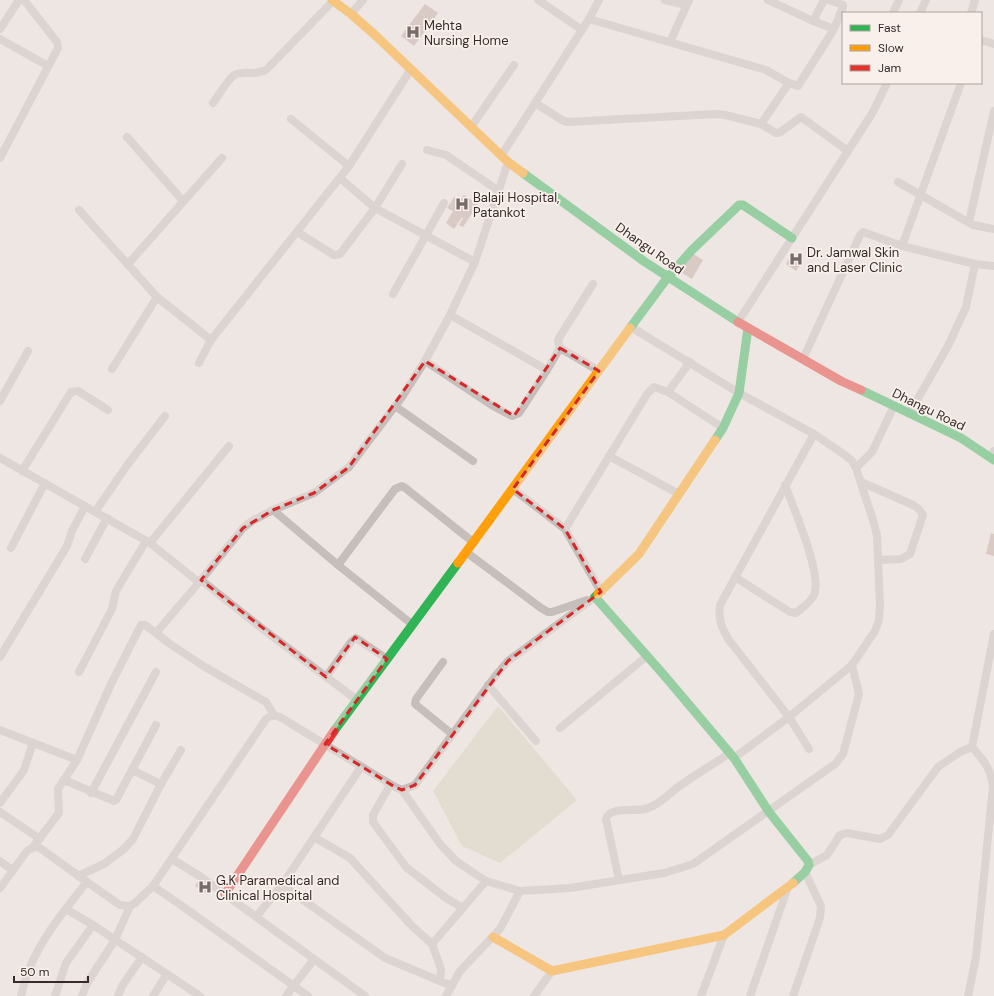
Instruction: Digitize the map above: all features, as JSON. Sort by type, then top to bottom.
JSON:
[{"type":"street","points":[[0,29],[18,0]]},
{"type":"street","points":[[0,158],[58,48],[57,42],[24,0]]},
{"type":"street","points":[[213,103],[232,76],[239,74],[262,73],[267,69],[332,0]]},
{"type":"street","name":"Dhangu Road","points":[[332,0],[351,14],[411,69],[508,162],[645,262],[738,322],[841,381],[961,438],[994,456]]},
{"type":"street","points":[[351,14],[363,0]]},
{"type":"street","points":[[538,0],[582,30]]},
{"type":"street","points":[[501,156],[589,19],[599,0]]},
{"type":"street","points":[[665,0],[687,3],[670,42]]},
{"type":"street","points":[[768,0],[813,21],[834,28]]},
{"type":"street","points":[[813,21],[824,0]]},
{"type":"street","points":[[589,19],[766,70],[796,86],[800,85],[834,28],[843,6],[829,0]]},
{"type":"street","points":[[894,12],[900,0]]},
{"type":"street","points":[[920,12],[926,0]]},
{"type":"street","points":[[970,12],[975,0]]},
{"type":"street","points":[[0,39],[48,66]]},
{"type":"street","points":[[982,40],[994,44]]},
{"type":"street","points":[[471,127],[514,65]]},
{"type":"street","points":[[199,363],[211,340],[349,166],[411,69]]},
{"type":"street","points":[[761,124],[789,83]]},
{"type":"street","points":[[738,322],[873,112],[886,84]]},
{"type":"street","points":[[902,246],[961,84]]},
{"type":"street","points":[[535,103],[567,122],[716,114],[761,124],[774,132],[779,133],[799,118],[803,118],[848,151]]},
{"type":"street","points":[[969,222],[994,111]]},
{"type":"street","points":[[291,119],[349,166]]},
{"type":"street","points":[[127,137],[183,201]]},
{"type":"street","points":[[427,150],[446,155],[499,191]]},
{"type":"street","points":[[128,264],[222,158]]},
{"type":"street","points":[[156,633],[202,580],[243,528],[252,521],[273,510],[314,493],[349,467],[395,406],[426,361],[475,262],[508,162]]},
{"type":"street","points":[[297,232],[337,256],[375,208],[402,164]]},
{"type":"street","points":[[340,178],[375,208],[475,262]]},
{"type":"street","points":[[898,182],[973,225],[994,229]]},
{"type":"street","points":[[393,294],[444,203]]},
{"type":"street","points":[[225,894],[324,744],[358,700],[668,277],[692,250],[739,205],[743,205],[792,238]]},
{"type":"street","points":[[79,210],[157,297],[211,340]]},
{"type":"street","points":[[803,359],[861,233],[865,232],[902,246],[975,264],[994,266]]},
{"type":"street","points":[[910,414],[948,346],[966,307],[975,264]]},
{"type":"street","points":[[593,284],[558,341],[560,348],[599,371]]},
{"type":"street","points":[[112,369],[157,297]]},
{"type":"street","points":[[450,315],[547,370]]},
{"type":"street","points":[[619,880],[606,819],[610,813],[613,811],[643,810],[652,806],[679,786],[732,755],[789,717],[852,665],[875,631],[879,620],[880,606],[877,536],[861,482],[852,461],[814,434],[739,393],[631,327]]},
{"type":"street","points":[[402,790],[415,785],[488,685],[508,661],[598,594],[639,554],[723,428],[739,393],[748,328]]},
{"type":"street","points":[[426,361],[493,406],[512,416],[519,413],[560,348]]},
{"type":"street","points":[[0,401],[28,351]]},
{"type":"street","points":[[668,392],[690,362]]},
{"type":"street","points":[[565,530],[651,389],[656,388],[668,392],[723,428]]},
{"type":"street","points":[[22,471],[71,392],[78,391],[108,410]]},
{"type":"street","points":[[395,406],[473,461]]},
{"type":"street","points":[[856,468],[872,452],[894,406]]},
{"type":"street","points":[[95,512],[128,464],[165,416]]},
{"type":"street","points":[[809,749],[789,717],[729,640],[723,630],[718,613],[720,605],[735,577],[814,434]]},
{"type":"street","points":[[79,672],[112,609],[116,591],[148,542],[229,446]]},
{"type":"street","points":[[609,456],[679,494]]},
{"type":"street","points":[[0,458],[148,542],[196,580],[202,580],[326,677],[358,700]]},
{"type":"street","points":[[861,482],[913,505],[919,509],[922,515],[910,554],[901,559],[878,560]]},
{"type":"street","points":[[11,548],[46,483]]},
{"type":"street","points":[[735,577],[790,612],[796,613],[814,595],[815,576],[812,559],[786,485]]},
{"type":"street","points":[[338,565],[395,489],[402,486],[473,542]]},
{"type":"street","points":[[512,488],[565,530],[598,594],[647,656],[732,755],[769,812],[808,861],[807,868],[821,906],[821,911],[820,918],[793,996]]},
{"type":"street","points":[[0,658],[67,546],[72,531],[85,506]]},
{"type":"street","points":[[273,510],[338,565],[413,625]]},
{"type":"street","points":[[85,560],[107,518]]},
{"type":"street","points":[[466,552],[548,612],[552,612],[598,594]]},
{"type":"street","points":[[0,888],[12,870],[27,851],[40,839],[59,813],[58,792],[77,760],[111,684],[141,625],[145,625],[170,644],[205,667],[266,702],[274,715]]},
{"type":"street","points":[[972,747],[994,634]]},
{"type":"street","points":[[326,677],[351,642],[356,638],[387,659]]},
{"type":"street","points":[[560,728],[647,656]]},
{"type":"street","points":[[443,662],[416,699],[415,704],[452,734]]},
{"type":"street","points":[[33,847],[40,848],[120,905],[130,906],[135,904],[153,886],[266,719],[274,715],[280,717],[390,785],[402,790],[440,844],[456,861],[486,881],[520,891],[570,888],[664,873],[693,864],[769,812],[835,764],[843,754],[859,694],[852,665]]},
{"type":"street","points":[[91,793],[156,672]]},
{"type":"street","points":[[488,685],[536,741]]},
{"type":"street","points":[[64,780],[91,793],[114,801],[156,724]]},
{"type":"street","points":[[0,730],[77,760]]},
{"type":"street","points":[[0,803],[24,770],[33,743]]},
{"type":"street","points":[[968,996],[976,957],[993,786],[993,775],[972,747]]},
{"type":"street","points":[[493,937],[552,971],[724,935],[788,887],[807,868],[827,855],[840,835],[846,833],[880,839],[888,835],[938,767],[960,752],[972,747]]},
{"type":"street","points":[[78,876],[104,864],[124,849],[133,839],[161,784],[181,750]]},
{"type":"street","points":[[256,917],[282,885],[361,767]]},
{"type":"street","points":[[132,770],[161,784]]},
{"type":"street","points":[[390,785],[373,815],[373,822],[406,867],[446,898],[463,908]]},
{"type":"street","points":[[0,812],[40,839]]},
{"type":"street","points":[[314,836],[350,858],[412,926],[432,944],[441,969],[440,981]]},
{"type":"street","points":[[172,859],[225,894],[365,996]]},
{"type":"street","points":[[0,861],[12,870]]},
{"type":"street","points":[[432,944],[486,881]]},
{"type":"street","points":[[21,996],[27,973],[50,930],[87,882]]},
{"type":"street","points":[[282,885],[385,958],[452,986]]},
{"type":"street","points":[[153,886],[308,996]]},
{"type":"street","points":[[750,996],[788,887]]},
{"type":"street","points":[[446,996],[460,971],[500,929],[520,891]]},
{"type":"street","points":[[82,996],[87,983],[115,940],[130,906]]},
{"type":"street","points":[[66,909],[93,925],[200,996]]},
{"type":"street","points":[[55,996],[66,963],[93,925]]},
{"type":"street","points":[[701,996],[724,935]]},
{"type":"street","points":[[118,996],[122,986],[142,958]]},
{"type":"street","points":[[286,996],[314,959]]},
{"type":"street","points":[[534,996],[552,971]]},
{"type":"street","points":[[153,996],[166,974]]},
{"type":"highlighted area","points":[[560,348],[599,371],[513,489],[565,529],[601,592],[508,661],[415,785],[402,790],[395,787],[325,744],[387,659],[355,637],[326,677],[201,580],[243,528],[273,510],[314,493],[349,467],[425,361],[514,416]]},
{"type":"green space","points":[[498,706],[577,800],[500,863],[462,846],[433,791]]},
{"type":"building","points":[[425,4],[438,13],[414,46],[401,36]]},
{"type":"building","points":[[464,195],[478,204],[463,227],[459,225],[463,218],[462,217],[454,229],[446,223],[453,211],[447,208],[454,197],[460,200]]},
{"type":"building","points":[[690,252],[703,260],[692,279],[679,271]]},
{"type":"building","points":[[792,254],[803,261],[796,271],[786,264]]},
{"type":"building","points":[[991,533],[994,534],[994,556],[986,554]]},
{"type":"building","points":[[200,878],[213,887],[208,895],[195,886]]},
{"type":"traffic: fast","points":[[523,173],[645,262],[738,322]]},
{"type":"traffic: fast","points":[[630,328],[668,277],[692,250],[739,205],[743,205],[792,238]]},
{"type":"traffic: fast","points":[[715,440],[723,428],[739,393],[748,328]]},
{"type":"traffic: fast","points":[[861,390],[961,438],[994,460]]},
{"type":"traffic: fast","points":[[334,731],[458,563]]},
{"type":"traffic: fast","points":[[598,594],[595,597],[734,758],[769,812],[808,861],[809,865],[805,872],[793,883]]},
{"type":"traffic: slow","points":[[332,0],[375,35],[508,162],[523,173]]},
{"type":"traffic: slow","points":[[458,563],[630,328]]},
{"type":"traffic: slow","points":[[598,594],[639,554],[715,440]]},
{"type":"traffic: slow","points":[[493,937],[552,971],[724,935],[793,883]]},
{"type":"traffic: jam","points":[[738,322],[841,381],[861,390]]},
{"type":"traffic: jam","points":[[225,894],[334,731]]},
{"type":"place","name":"Mehta Nursing Home","points":[[413,32]]},
{"type":"place","name":"Balaji Hospital, Patankot","points":[[462,204]]},
{"type":"place","name":"Dr. Jamwal Skin and Laser Clinic","points":[[796,259]]},
{"type":"place","name":"G.K Paramedical and Clinical Hospital","points":[[205,887]]}]
